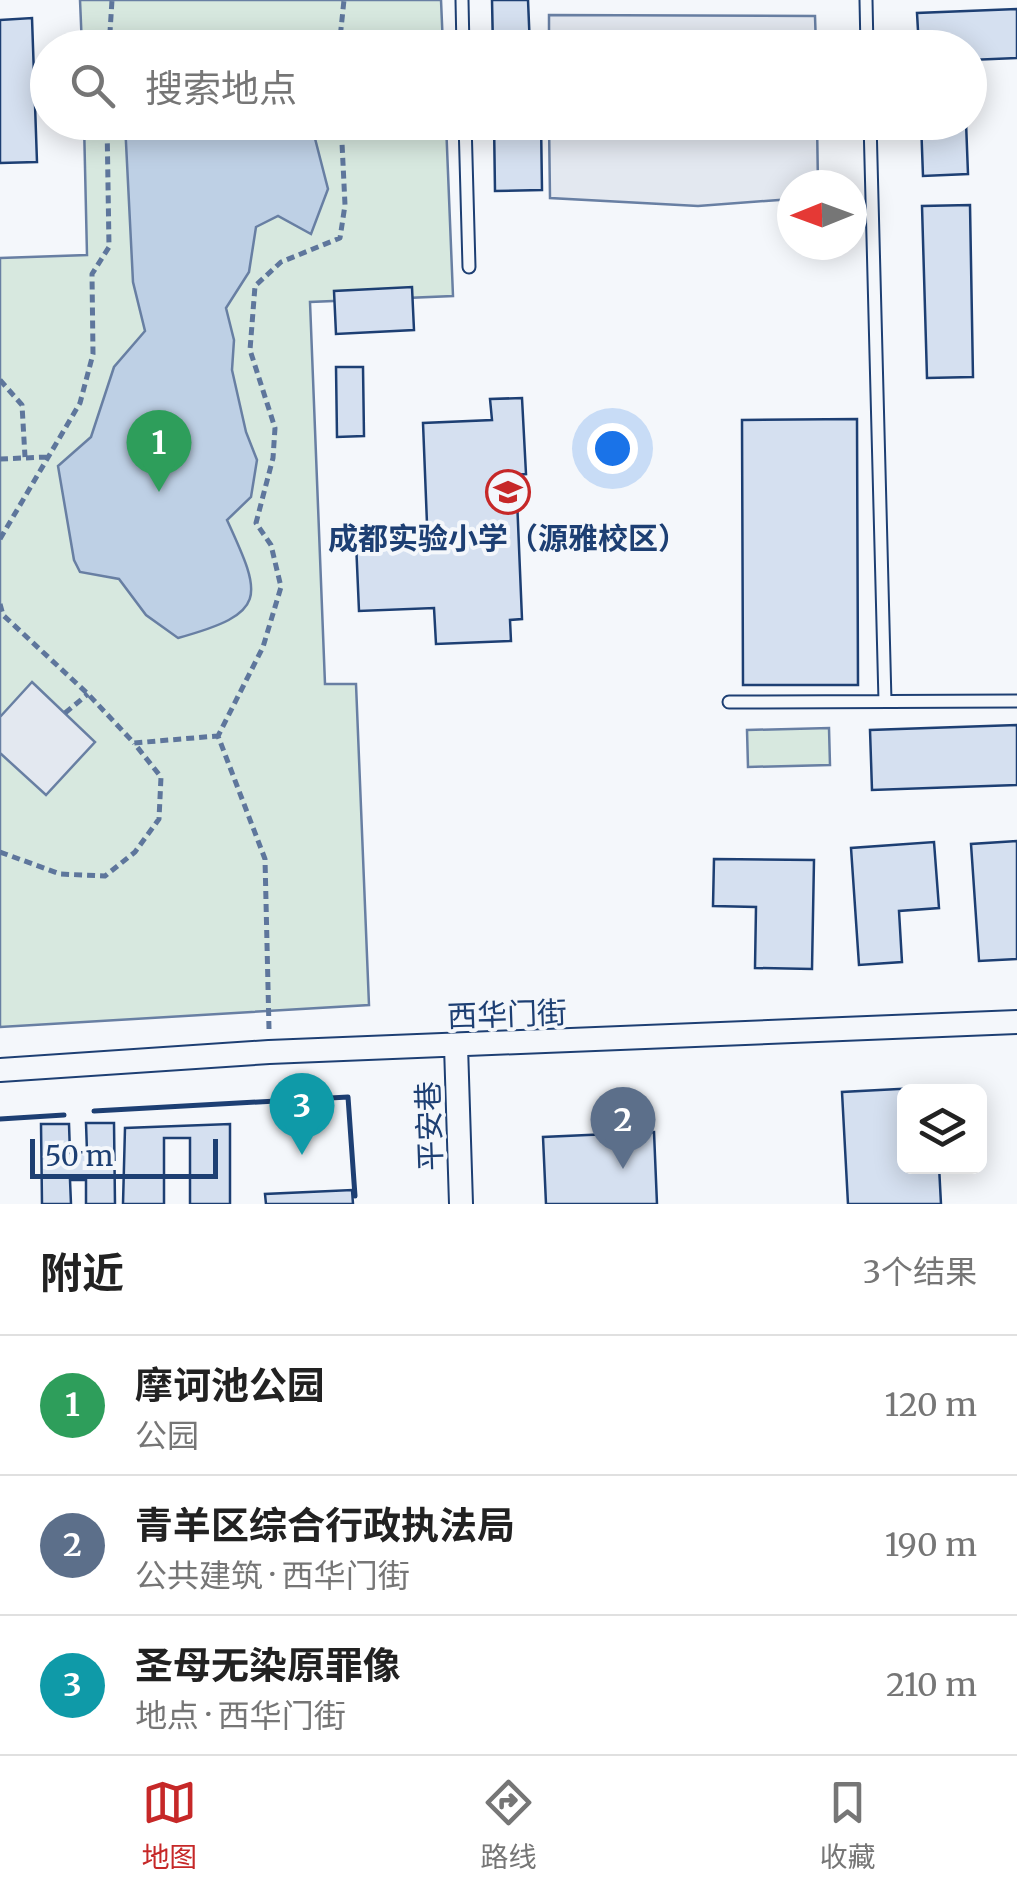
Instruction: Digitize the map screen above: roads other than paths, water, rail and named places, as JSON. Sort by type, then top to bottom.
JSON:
[{"type":"street","name":"西华门街","points":[[0,1070],[269,1052],[1017,1022]]},
{"type":"street","name":"平安巷","points":[[456,1046],[462,1204]]},
{"type":"lane","points":[[462,0],[463,30]]},
{"type":"lane","points":[[866,0],[867,30]]},
{"type":"lane","points":[[465,140],[469,267]]},
{"type":"lane","points":[[870,140],[885,701]]},
{"type":"lane","points":[[730,702],[1017,701]]},
{"type":"water","points":[[126,140],[315,140],[328,189],[311,234],[278,216],[256,227],[249,272],[226,308],[234,340],[232,370],[246,432],[257,460],[251,497],[227,520],[247,568],[250,599],[229,620],[178,638],[146,615],[119,579],[80,572],[74,560],[58,466],[91,437],[114,367],[145,331],[133,282]]},
{"type":"place","name":"摩诃池公园","points":[[159,492]]},
{"type":"place","name":"成都实验小学（源雅校区）","points":[[508,492]]},
{"type":"place","name":"圣母无染原罪像","points":[[302,1155]]},
{"type":"place","name":"青羊区综合行政执法局","points":[[623,1169]]}]
